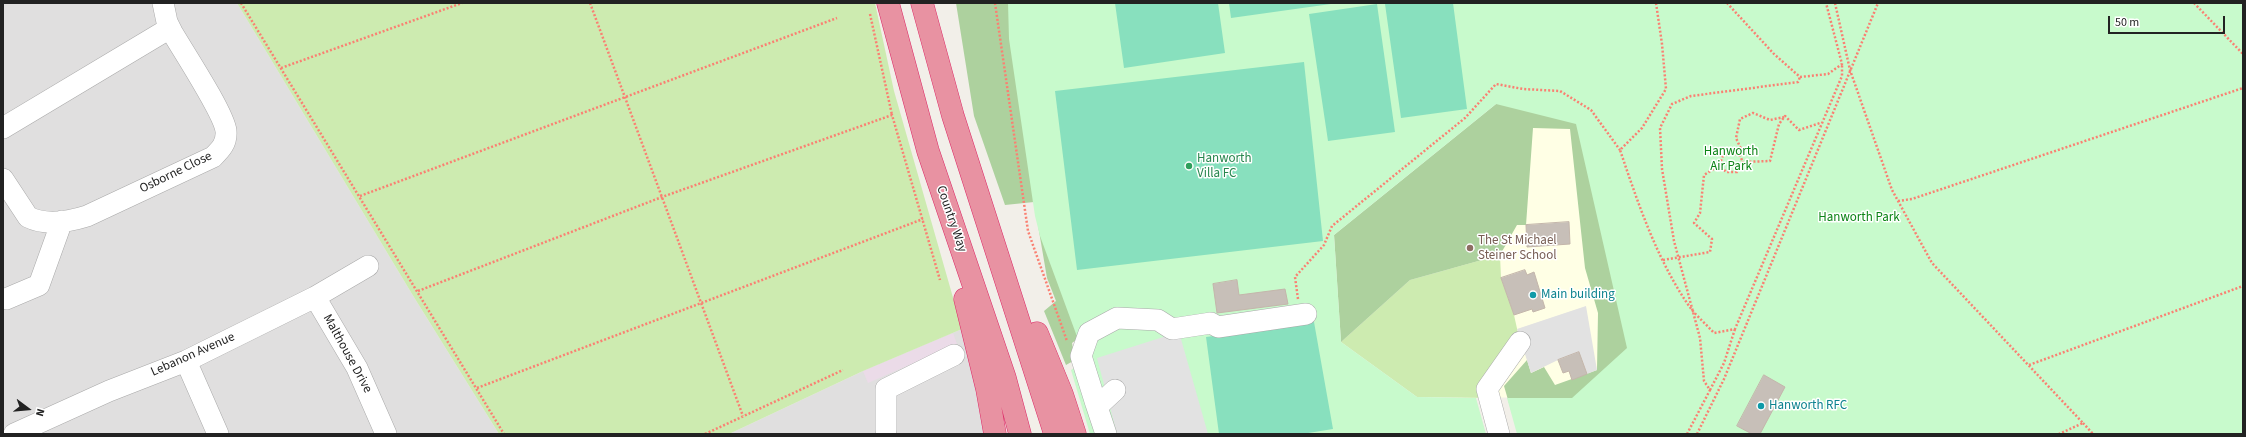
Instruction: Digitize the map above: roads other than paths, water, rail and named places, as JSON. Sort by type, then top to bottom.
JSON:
[{"type":"highway","points":[[922,3],[953,116],[981,199],[1055,434]]},
{"type":"highway","name":"Country Way","points":[[879,7],[1006,378],[1020,434]]},
{"type":"highway","points":[[928,151],[987,389],[995,434]]},
{"type":"highway","points":[[981,199],[1062,394],[1075,434]]},
{"type":"street","name":"Osborne Close","points":[[53,221],[87,216],[213,157],[222,149],[226,142],[224,122],[170,28],[163,3]]},
{"type":"street","points":[[3,128],[170,28]]},
{"type":"street","points":[[3,179],[28,217],[53,221],[39,285],[6,299]]},
{"type":"street","name":"Lebanon Avenue","points":[[25,432],[109,391],[186,361],[315,297],[368,266]]},
{"type":"street","name":"Malthouse Drive","points":[[315,297],[357,368],[386,434]]},
{"type":"street","points":[[1106,434],[1081,356],[1089,333],[1117,318],[1158,320],[1172,329],[1211,323],[1218,327],[1303,315]]},
{"type":"street","points":[[1499,434],[1487,389],[1520,342]]},
{"type":"street","points":[[883,433],[886,389],[954,355]]},
{"type":"street","points":[[186,361],[218,434]]},
{"type":"street","points":[[1096,404],[1101,403],[1115,390]]},
{"type":"place","name":"Hanworth Villa FC","points":[[1189,166]]},
{"type":"place","name":"The St Michael Steiner School","points":[[1470,248]]},
{"type":"place","name":"Main building","points":[[1533,295]]},
{"type":"place","name":"Hanworth RFC","points":[[1761,406]]},
{"type":"park label","name":"Hanworth Air Park","points":[[1731,160]]},
{"type":"park label","name":"Hanworth Park","points":[[1859,218]]}]
